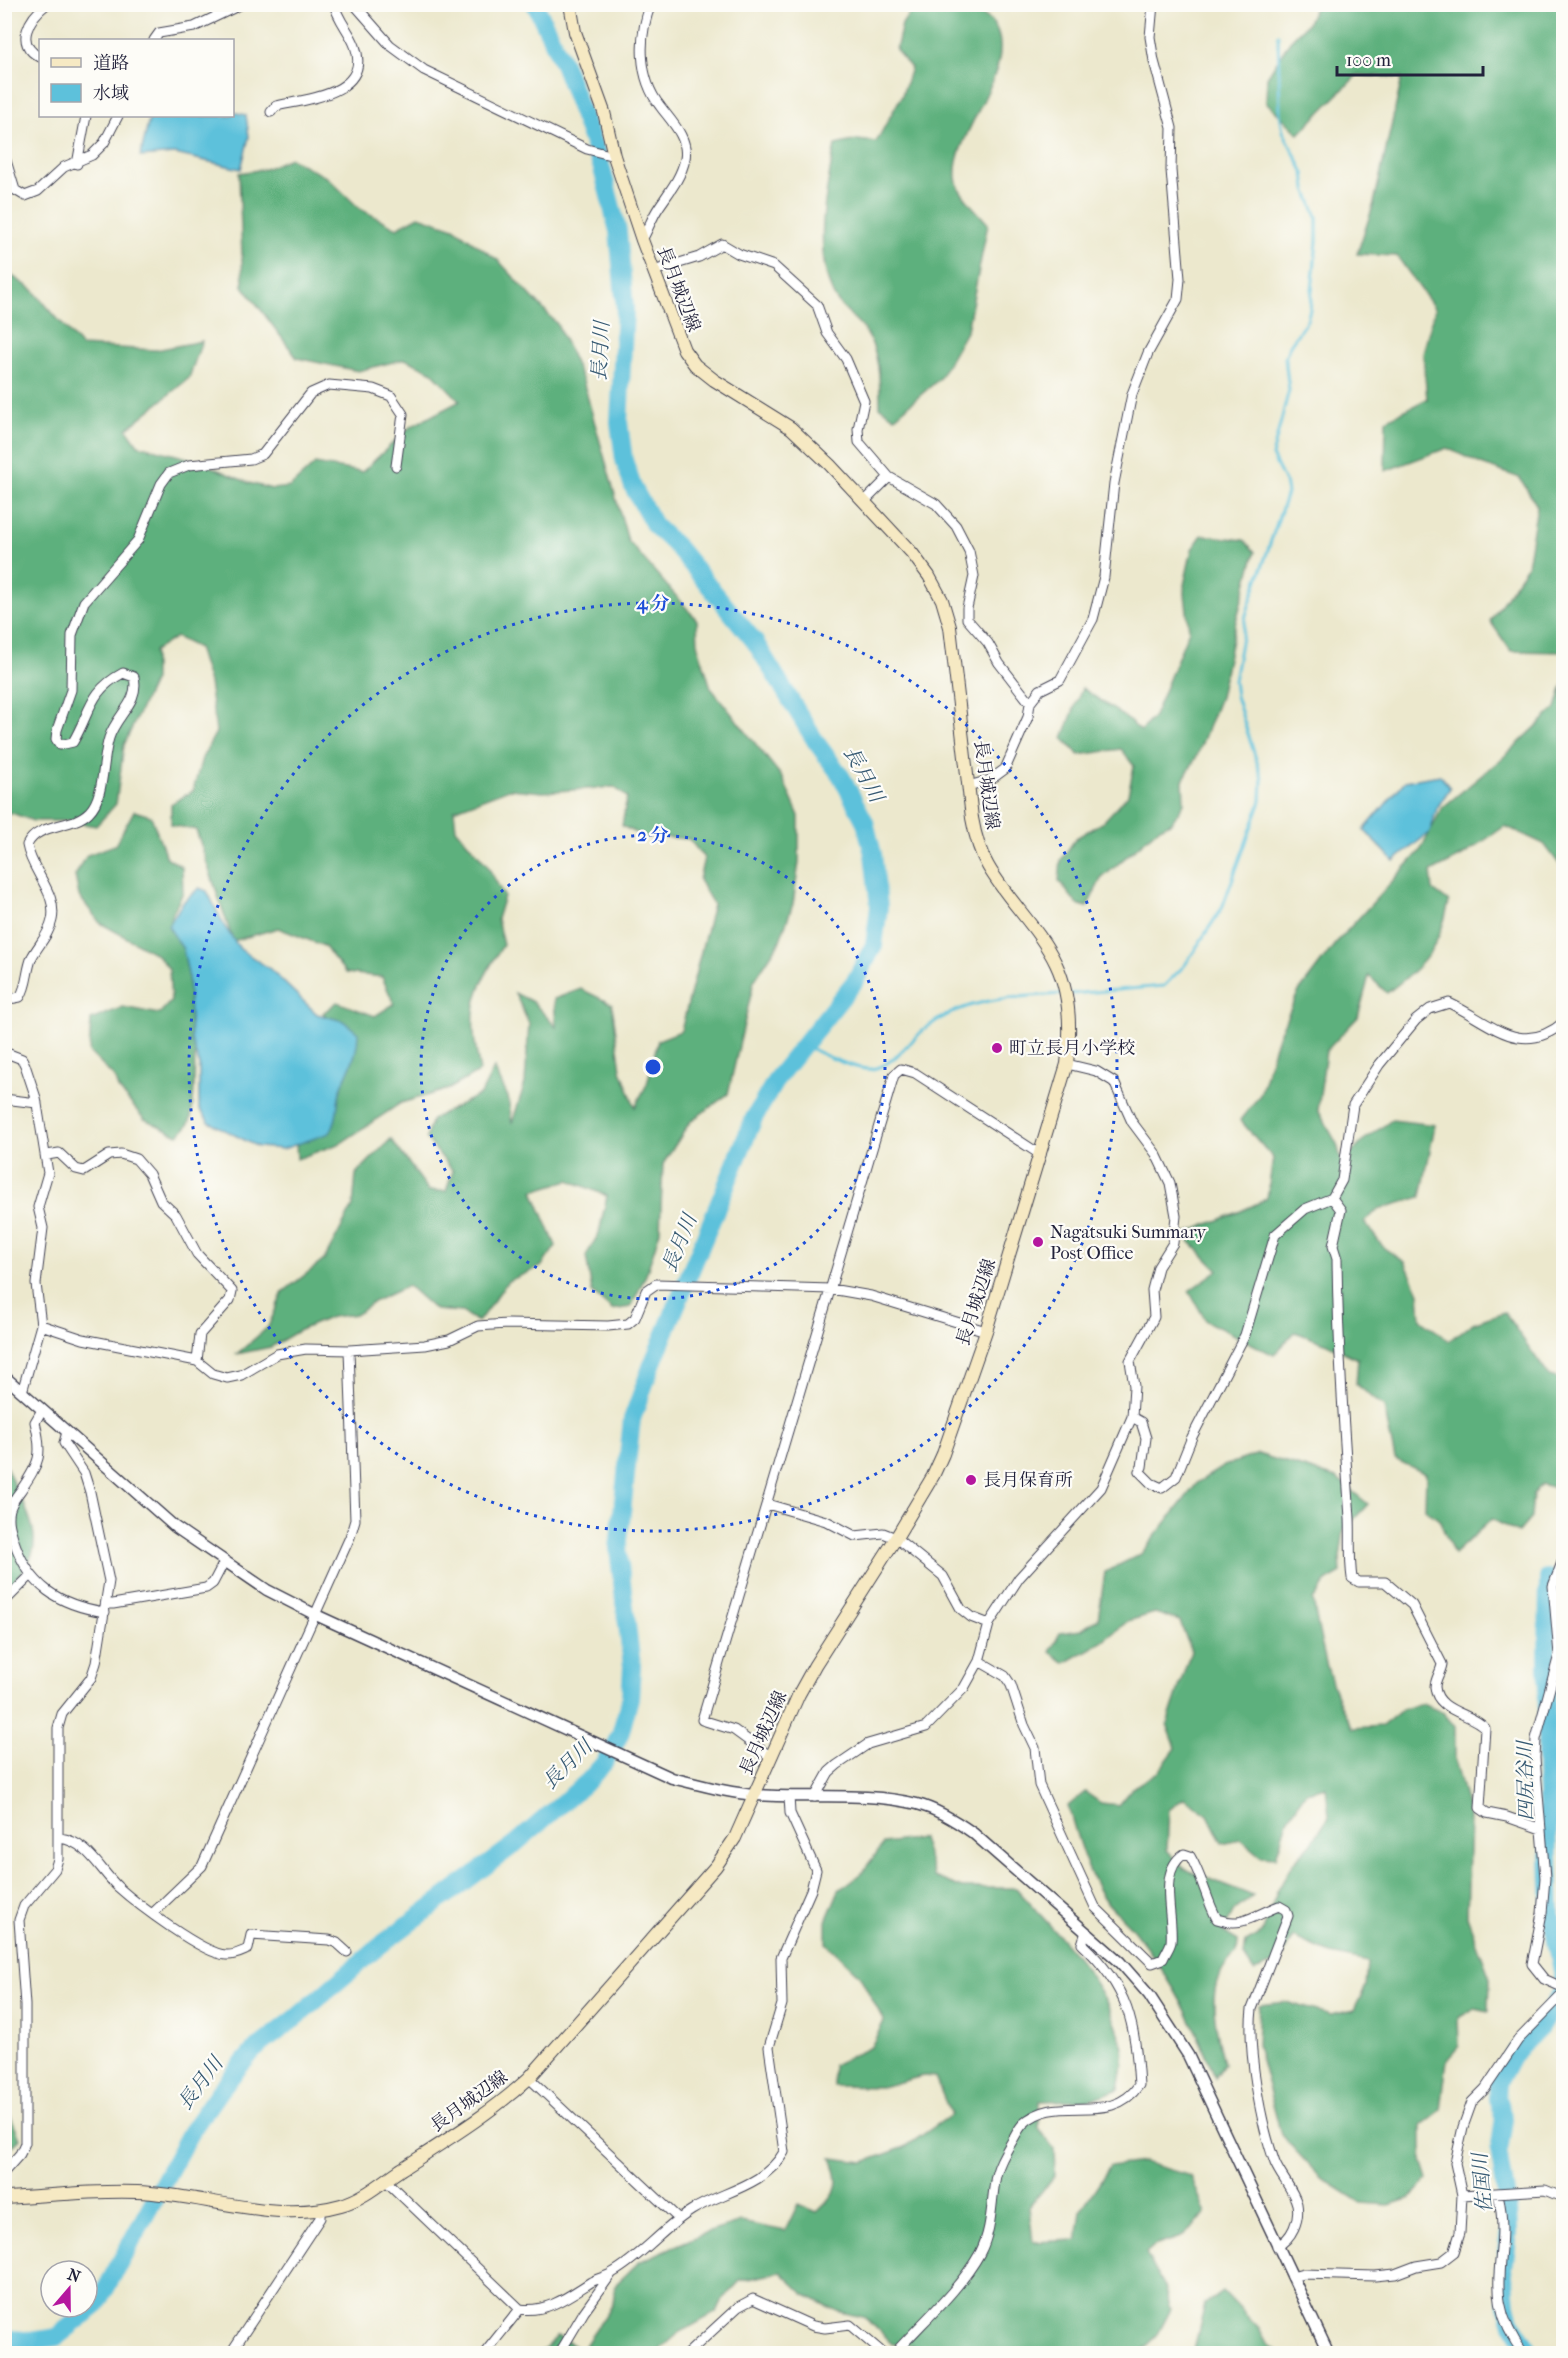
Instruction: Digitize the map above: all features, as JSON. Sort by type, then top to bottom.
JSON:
[{"type":"main road","name":"長月城辺線","points":[[4,2198],[137,2192],[285,2211],[320,2210],[342,2205],[362,2196],[494,2108],[529,2078],[716,1866],[735,1838],[815,1665],[933,1476],[943,1454],[986,1331],[1067,1064],[1070,1020],[1061,976],[1045,944],[988,866],[977,842],[968,786],[950,627],[942,600],[912,553],[791,428],[714,380],[695,365],[684,350],[673,327],[614,156],[604,112],[575,32],[570,4]]},
{"type":"street","points":[[39,56],[28,48],[25,38],[33,15],[47,4]]},
{"type":"street","points":[[155,39],[159,33],[194,27],[242,4]]},
{"type":"street","points":[[271,112],[276,106],[332,94],[353,78],[358,60],[355,46],[334,4]]},
{"type":"street","points":[[354,4],[390,45],[424,70],[587,149],[614,156]]},
{"type":"street","points":[[642,240],[658,208],[671,192],[685,157],[681,135],[673,121],[658,104],[646,74],[640,46],[651,4]]},
{"type":"street","points":[[968,786],[990,780],[1005,769],[1028,717],[1030,703],[1040,690],[1060,680],[1093,619],[1104,577],[1114,483],[1132,394],[1148,353],[1178,299],[1180,279],[1171,170],[1172,128],[1150,37],[1154,4]]},
{"type":"street","points":[[76,164],[86,117]]},
{"type":"street","points":[[4,154],[15,190],[25,196],[38,191],[64,167],[76,164],[92,155],[104,143],[117,117]]},
{"type":"street","points":[[653,271],[699,257],[722,244],[739,254],[774,266],[817,305],[827,333],[846,359],[864,400],[858,429],[859,442],[889,477],[923,494],[956,526],[969,551],[974,576],[967,619],[988,643],[999,663],[1030,703]]},
{"type":"street","points":[[4,1000],[20,997],[26,989],[33,957],[46,937],[53,918],[51,900],[27,846],[31,837],[40,831],[80,819],[94,806],[100,789],[103,756],[111,730],[129,707],[136,688],[134,677],[123,673],[106,682],[98,690],[74,742],[60,745],[56,739],[57,729],[71,690],[72,635],[84,602],[138,540],[160,484],[169,473],[189,465],[251,459],[263,454],[310,393],[329,385],[355,390],[373,389],[391,396],[403,414],[396,466]]},
{"type":"street","points":[[864,502],[889,477]]},
{"type":"street","points":[[1132,1417],[1141,1422],[1146,1438],[1142,1467],[1139,1471],[1151,1483],[1162,1488],[1176,1477],[1192,1437],[1245,1335],[1275,1235],[1305,1209],[1332,1198],[1342,1180],[1353,1105],[1379,1065],[1416,1020],[1430,1008],[1449,1003],[1516,1039],[1535,1039],[1563,1022]]},
{"type":"street","points":[[4,1052],[22,1059],[25,1065],[37,1103],[47,1155],[48,1173],[38,1207],[43,1228],[36,1284],[41,1325],[22,1392]]},
{"type":"street","points":[[815,1797],[829,1772],[868,1744],[926,1727],[964,1688],[979,1660],[989,1624],[1019,1578],[1101,1488],[1132,1417],[1134,1386],[1130,1361],[1154,1317],[1152,1290],[1158,1267],[1173,1243],[1176,1216],[1170,1183],[1156,1154],[1132,1122],[1114,1082],[1096,1071],[1067,1064]]},
{"type":"street","points":[[771,1758],[734,1730],[702,1720],[894,1075],[901,1069],[915,1073],[1041,1155]]},
{"type":"street","points":[[4,1099],[37,1103]]},
{"type":"street","points":[[47,1155],[59,1154],[76,1169],[84,1171],[109,1155],[122,1154],[136,1159],[149,1174],[161,1201],[176,1215],[197,1254],[232,1291],[230,1300],[200,1335],[196,1361]]},
{"type":"street","points":[[1332,1198],[1341,1210],[1333,1246],[1337,1259],[1341,1411],[1352,1578],[1359,1582],[1384,1582],[1412,1605],[1442,1664],[1436,1681],[1438,1697],[1451,1710],[1481,1723],[1485,1728],[1480,1808],[1486,1813],[1508,1816],[1541,1829]]},
{"type":"street","points":[[41,1325],[83,1339],[196,1361],[213,1374],[227,1378],[241,1375],[277,1354],[306,1349],[349,1350],[425,1345],[449,1340],[478,1326],[628,1324],[635,1317],[646,1292],[656,1284],[831,1289],[872,1296],[986,1331]]},
{"type":"street","points":[[152,1914],[202,1866],[350,1537],[355,1520],[349,1350]]},
{"type":"street","points":[[4,1376],[175,1527],[267,1590],[316,1615],[672,1778],[718,1790],[756,1795],[882,1798],[918,1804],[951,1818],[973,1833],[1120,1962],[1169,2023],[1188,2055],[1329,2354]]},
{"type":"street","points":[[42,1410],[35,1422],[41,1447],[38,1466],[10,1509],[9,1525],[19,1559],[30,1576],[66,1602],[80,1608],[105,1607],[206,1588],[213,1583],[224,1562]]},
{"type":"street","points":[[4,2172],[20,2154],[25,2142],[25,2006],[19,1920],[24,1906],[55,1869],[60,1838],[58,1728],[62,1714],[91,1678],[96,1663],[110,1581],[84,1473],[64,1443],[67,1432]]},
{"type":"street","points":[[767,1504],[826,1521],[855,1536],[883,1533],[896,1538],[943,1576],[961,1609],[971,1617],[989,1624]]},
{"type":"street","points":[[1563,1557],[1553,1586],[1559,1655],[1536,1739],[1534,1758],[1545,1878],[1542,1913],[1532,1964],[1544,1979],[1563,1988]]},
{"type":"street","points":[[4,1602],[30,1576]]},
{"type":"street","points":[[979,1660],[1005,1676],[1011,1685],[1024,1725],[1035,1748],[1039,1785],[1095,1907],[1152,1963],[1162,1959],[1171,1943],[1168,1886],[1177,1858],[1184,1854],[1190,1856],[1197,1868],[1208,1903],[1217,1919],[1232,1924],[1241,1923],[1279,1906],[1286,1910],[1288,1916],[1252,2009],[1251,2022],[1259,2092],[1272,2153],[1296,2203],[1296,2221],[1288,2241],[1277,2246]]},
{"type":"street","points":[[559,2354],[584,2312],[612,2273],[694,2208],[719,2199],[763,2174],[778,2162],[784,2152],[769,2048],[782,2004],[781,1958],[811,1890],[816,1870],[790,1813],[789,1796]]},
{"type":"street","points":[[60,1838],[72,1839],[81,1846],[117,1886],[152,1914],[214,1952],[234,1955],[248,1949],[251,1935],[329,1940],[337,1943],[347,1952]]},
{"type":"street","points":[[894,2354],[942,2303],[980,2253],[988,2232],[995,2181],[1001,2161],[1022,2125],[1035,2115],[1070,2107],[1098,2109],[1111,2106],[1131,2097],[1139,2085],[1131,2017],[1116,1983],[1082,1944],[1086,1932]]},
{"type":"street","points":[[1292,2277],[1303,2274],[1375,2276],[1441,2262],[1454,2252],[1460,2233],[1462,2195],[1455,2163],[1462,2127],[1472,2102],[1485,2089],[1518,2040],[1563,1993]]},
{"type":"street","points":[[529,2078],[679,2219]]},
{"type":"street","points":[[385,2180],[520,2309],[530,2311],[557,2303],[593,2281],[612,2273]]},
{"type":"street","points":[[1462,2195],[1545,2190],[1563,2198]]},
{"type":"street","points":[[1498,2194],[1503,2216],[1498,2260],[1502,2313],[1509,2334],[1524,2354]]},
{"type":"street","points":[[230,2354],[320,2218],[320,2210]]},
{"type":"street","points":[[687,2354],[738,2307],[753,2299],[813,2326],[825,2328],[850,2325],[884,2354]]},
{"type":"street","points":[[484,2354],[520,2309]]},
{"type":"green space","points":[[1317,4],[1563,5],[1563,652],[1511,651],[1490,621],[1527,566],[1537,506],[1520,478],[1481,464],[1447,448],[1385,471],[1386,420],[1427,399],[1423,353],[1435,309],[1397,256],[1357,254],[1374,203],[1402,78],[1357,75],[1299,134],[1266,102],[1267,77],[1290,41],[1307,24]]},
{"type":"green space","points":[[915,5],[999,5],[974,9],[992,22],[1000,41],[999,61],[960,150],[956,170],[959,188],[988,224],[967,330],[939,379],[895,417],[880,407],[878,366],[869,337],[839,304],[833,294],[827,277],[822,239],[825,200],[835,145],[857,140],[876,142],[902,95],[911,68],[896,50],[902,24]]},
{"type":"green space","points":[[290,158],[328,178],[360,209],[397,228],[419,216],[454,228],[499,261],[557,324],[583,381],[628,541],[697,620],[698,646],[711,688],[782,777],[799,816],[799,862],[793,904],[779,943],[754,981],[728,1094],[690,1122],[663,1164],[660,1231],[646,1275],[631,1307],[612,1310],[592,1292],[586,1256],[599,1233],[607,1196],[569,1180],[533,1191],[556,1246],[541,1267],[508,1281],[478,1322],[462,1312],[435,1310],[408,1286],[375,1301],[357,1314],[331,1317],[298,1331],[271,1347],[237,1354],[268,1327],[283,1292],[324,1260],[353,1206],[356,1174],[391,1139],[429,1191],[446,1191],[453,1171],[426,1138],[432,1119],[481,1094],[494,1068],[508,1097],[512,1123],[525,1083],[529,1024],[515,993],[533,1002],[556,1027],[554,999],[581,989],[612,1004],[621,1070],[635,1107],[647,1084],[658,1040],[681,1031],[713,904],[699,880],[704,858],[689,839],[643,836],[622,826],[627,797],[614,787],[543,792],[509,789],[454,810],[456,829],[487,865],[504,896],[497,919],[503,945],[484,978],[475,1005],[474,1034],[480,1071],[449,1089],[401,1103],[341,1143],[297,1159],[295,1128],[345,1041],[323,1013],[337,1002],[375,1016],[394,1004],[382,977],[346,973],[324,946],[278,928],[233,941],[196,830],[171,825],[171,804],[193,791],[202,758],[216,732],[209,683],[198,648],[176,637],[154,651],[154,680],[124,745],[116,804],[96,826],[67,821],[33,821],[12,813],[5,814],[6,272],[32,289],[81,346],[156,350],[202,341],[189,378],[127,429],[138,445],[195,460],[249,483],[272,489],[290,487],[315,464],[362,472],[410,427],[460,401],[431,371],[405,359],[358,371],[297,358],[243,286],[239,173],[265,169]]},
{"type":"green space","points":[[1202,535],[1244,540],[1255,552],[1235,625],[1220,697],[1197,756],[1183,780],[1184,803],[1172,822],[1158,829],[1101,879],[1087,907],[1077,904],[1059,881],[1061,860],[1076,838],[1103,822],[1128,795],[1134,766],[1121,749],[1079,755],[1063,738],[1082,688],[1141,731],[1154,716],[1189,630],[1184,585],[1192,549]]},
{"type":"green space","points":[[1563,685],[1563,869],[1544,844],[1505,826],[1462,856],[1431,872],[1433,890],[1449,902],[1435,944],[1421,964],[1387,993],[1369,976],[1358,1017],[1326,1051],[1318,1110],[1337,1144],[1342,1163],[1365,1139],[1392,1120],[1435,1125],[1421,1197],[1379,1209],[1364,1222],[1384,1248],[1405,1262],[1419,1293],[1421,1319],[1449,1341],[1473,1323],[1504,1312],[1549,1376],[1563,1379],[1563,1490],[1541,1484],[1533,1494],[1531,1518],[1518,1533],[1492,1519],[1454,1554],[1439,1520],[1425,1509],[1426,1474],[1395,1459],[1384,1407],[1356,1384],[1358,1359],[1295,1332],[1274,1355],[1206,1321],[1189,1291],[1218,1270],[1183,1235],[1247,1209],[1267,1198],[1273,1158],[1240,1120],[1260,1095],[1277,1039],[1298,993],[1335,944],[1420,851],[1442,808],[1505,756],[1556,708]]},
{"type":"green space","points":[[134,811],[151,816],[166,857],[182,867],[183,892],[170,919],[183,929],[188,943],[193,993],[195,1056],[193,1107],[190,1121],[178,1135],[144,1119],[118,1088],[114,1077],[89,1052],[91,1020],[123,1007],[159,1014],[171,1001],[169,969],[156,954],[100,923],[79,896],[75,876],[87,855],[115,845]]},
{"type":"green space","points":[[1258,1454],[1336,1478],[1368,1504],[1344,1530],[1340,1557],[1341,1573],[1327,1581],[1313,1600],[1332,1682],[1353,1728],[1382,1726],[1403,1709],[1423,1704],[1444,1713],[1455,1727],[1455,1759],[1470,1818],[1467,1916],[1490,1978],[1489,2011],[1475,2008],[1458,2018],[1459,2046],[1447,2060],[1441,2110],[1422,2125],[1422,2161],[1428,2180],[1411,2198],[1389,2205],[1361,2203],[1320,2177],[1281,2135],[1257,2045],[1259,2005],[1286,2002],[1331,2015],[1354,2010],[1366,1986],[1368,1962],[1331,1954],[1293,1937],[1279,1962],[1254,1971],[1244,1956],[1246,1942],[1262,1933],[1277,1892],[1293,1863],[1311,1844],[1329,1817],[1326,1787],[1306,1792],[1287,1821],[1276,1857],[1261,1856],[1241,1839],[1222,1843],[1208,1815],[1184,1798],[1169,1810],[1167,1850],[1185,1869],[1253,1896],[1234,1911],[1223,1932],[1238,1941],[1237,1953],[1219,1977],[1215,1991],[1215,2019],[1224,2064],[1215,2078],[1199,2038],[1170,1982],[1133,1929],[1105,1900],[1096,1885],[1082,1852],[1068,1806],[1085,1792],[1101,1803],[1118,1805],[1132,1788],[1158,1772],[1176,1748],[1167,1724],[1191,1651],[1180,1621],[1155,1613],[1128,1621],[1102,1642],[1065,1663],[1050,1652],[1060,1633],[1081,1630],[1098,1619],[1105,1572],[1141,1554],[1198,1482],[1224,1466]]},
{"type":"green space","points":[[4,1461],[27,1511],[34,1542],[31,1557],[22,1572],[5,1588]]},
{"type":"green space","points":[[922,1838],[934,1877],[962,1888],[1016,1888],[1065,1942],[1094,1981],[1116,2024],[1123,2048],[1119,2089],[1089,2100],[1040,2101],[1039,2129],[1054,2149],[1055,2175],[1029,2207],[1033,2242],[1077,2240],[1081,2210],[1110,2166],[1143,2162],[1191,2176],[1206,2214],[1181,2237],[1154,2246],[1146,2253],[1164,2287],[1171,2309],[1157,2336],[1139,2353],[910,2353],[912,2345],[892,2344],[866,2318],[837,2311],[804,2294],[781,2272],[740,2281],[723,2299],[717,2312],[679,2333],[656,2353],[538,2354],[558,2336],[582,2350],[613,2304],[615,2285],[639,2262],[700,2235],[741,2222],[785,2231],[798,2204],[817,2212],[834,2194],[837,2182],[831,2158],[864,2162],[905,2147],[951,2115],[935,2077],[923,2076],[881,2087],[833,2086],[833,2065],[871,2047],[884,2021],[859,1975],[826,1943],[826,1921],[839,1890],[861,1874],[884,1843]]},
{"type":"green space","points":[[5,2103],[20,2139],[9,2150],[5,2147]]},
{"type":"green space","points":[[1223,2291],[1259,2329],[1267,2344],[1280,2353],[1193,2353],[1205,2304]]},
{"type":"water","points":[[234,112],[246,115],[249,137],[241,169],[175,154],[140,157],[150,117],[234,117]]},
{"type":"water","points":[[1440,775],[1450,788],[1437,808],[1430,832],[1394,861],[1364,830],[1405,781]]},
{"type":"water","points":[[199,888],[207,891],[225,927],[240,949],[270,969],[317,1014],[343,1021],[358,1033],[356,1050],[340,1092],[336,1117],[330,1133],[283,1149],[258,1147],[209,1122],[199,1108],[199,1064],[191,1039],[188,974],[183,949],[168,926],[183,902]]},
{"type":"waterway","name":"長月川","points":[[4,2338],[32,2341],[57,2337],[97,2305],[190,2133],[220,2090],[253,2051],[297,2017],[378,1947],[515,1844],[588,1781],[605,1762],[620,1735],[630,1698],[632,1666],[618,1549],[632,1419],[651,1367],[754,1118],[777,1078],[855,981],[874,945],[879,907],[873,854],[865,822],[841,776],[816,742],[755,642],[678,548],[654,525],[633,487],[624,460],[619,422],[625,309],[618,231],[601,165],[564,66],[535,4]]},
{"type":"waterway","points":[[1070,994],[1164,986],[1185,965],[1222,908],[1261,801],[1262,778],[1236,696],[1234,681],[1246,615],[1287,493],[1285,482],[1272,456],[1289,390],[1285,358],[1290,345],[1307,320],[1317,241],[1317,217],[1306,189],[1304,173],[1283,131],[1280,114],[1278,35]]},
{"type":"waterway","points":[[803,1044],[847,1064],[872,1069],[888,1063],[930,1025],[961,1009],[994,1000],[1063,994]]},
{"type":"waterway","name":"四尻谷川","points":[[1548,1578],[1546,1764],[1551,1914],[1564,1981]]},
{"type":"waterway","name":"佐国川","points":[[1532,2354],[1511,2320],[1507,2305],[1504,2268],[1509,2232],[1508,2208],[1499,2151],[1504,2119],[1497,2098],[1498,2083],[1512,2056],[1541,2027],[1560,1995]]},
{"type":"place","name":"町立長月小学校","points":[[997,1048]]},
{"type":"place","name":"Nagatsuki Summary Post Office","points":[[1038,1242]]},
{"type":"place","name":"長月保育所","points":[[971,1480]]}]
